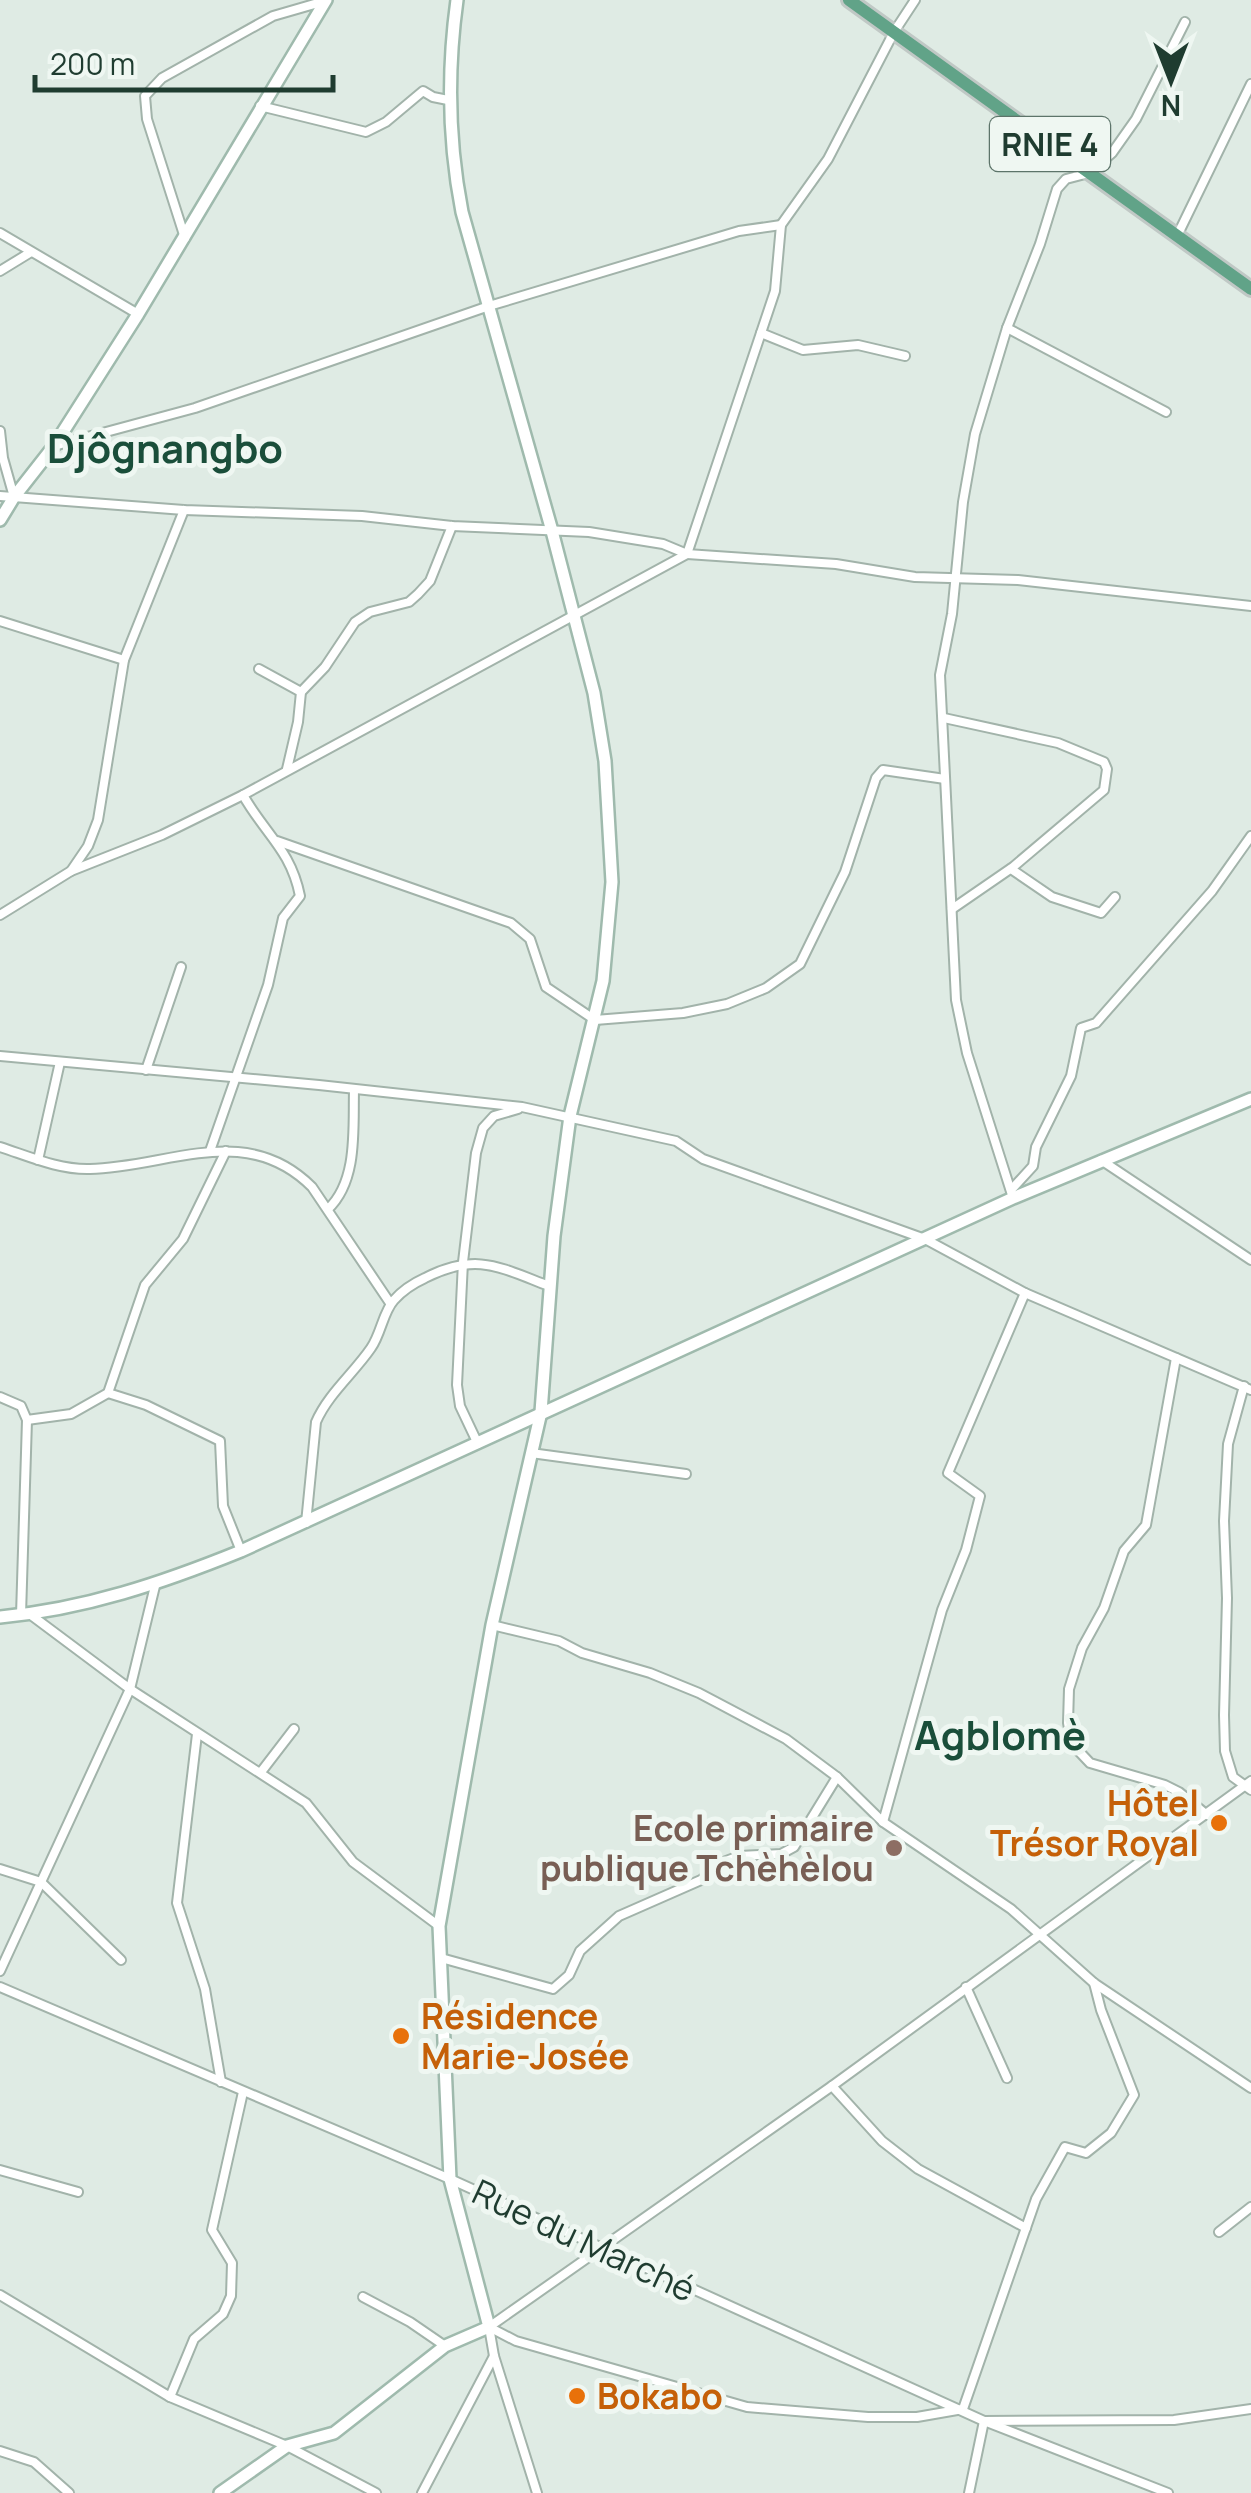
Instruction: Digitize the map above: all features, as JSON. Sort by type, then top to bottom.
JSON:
[{"type":"main road","name":"RNIE 4","points":[[849,0],[1251,288]]},
{"type":"street","points":[[7,496],[54,446],[185,238],[325,0]]},
{"type":"street","points":[[185,238],[147,118],[145,96],[162,78],[273,16],[325,0]]},
{"type":"street","points":[[457,0],[448,100],[453,165],[594,694],[611,827],[611,900],[603,982],[570,1116],[549,1286],[540,1412],[492,1624],[439,1926],[450,2178],[494,2356],[536,2493]]},
{"type":"street","points":[[0,916],[71,870],[144,843],[244,796],[687,554],[774,291],[781,225],[828,159],[894,32],[915,0]]},
{"type":"street","points":[[1012,1194],[967,1054],[956,1000],[940,674],[948,642],[974,434],[1006,328],[1040,244],[1056,190],[1066,179],[1089,173],[1112,153],[1136,119],[1184,22]]},
{"type":"street","points":[[1178,234],[1251,84]]},
{"type":"street","points":[[260,106],[366,132],[386,122],[423,91],[432,98],[448,100]]},
{"type":"street","points":[[54,446],[195,408],[489,306],[739,231],[781,225]]},
{"type":"street","points":[[0,234],[138,314]]},
{"type":"street","points":[[0,271],[31,252]]},
{"type":"street","points":[[1006,328],[1166,412]]},
{"type":"street","points":[[761,334],[803,350],[858,344],[905,356]]},
{"type":"street","points":[[0,431],[7,496],[0,520]]},
{"type":"street","points":[[7,496],[628,536],[687,554],[820,563],[915,577],[1018,580],[1251,606]]},
{"type":"street","points":[[71,870],[88,846],[98,820],[124,660],[184,510]]},
{"type":"street","points":[[287,770],[301,692],[325,667],[354,622],[370,612],[409,602],[430,581],[452,526]]},
{"type":"street","points":[[0,621],[124,660]]},
{"type":"street","points":[[260,669],[301,692]]},
{"type":"street","points":[[944,718],[1058,743],[1104,762],[1107,768],[1104,790],[1010,869],[952,909]]},
{"type":"street","points":[[277,841],[511,923],[530,939],[546,987],[594,1020],[683,1013],[726,1004],[766,988],[800,964],[845,872],[876,778],[883,770],[946,779]]},
{"type":"street","points":[[210,1151],[268,985],[282,918],[300,896],[295,869],[277,841],[259,823],[244,796]]},
{"type":"street","points":[[1012,1194],[1032,1166],[1036,1147],[1070,1076],[1081,1028],[1096,1023],[1212,890],[1251,836]]},
{"type":"street","points":[[1010,869],[1052,896],[1100,914],[1115,898]]},
{"type":"street","points":[[146,1070],[181,967]]},
{"type":"street","points":[[0,1056],[522,1107],[676,1141],[704,1159],[924,1239],[1024,1293],[1248,1388],[1228,1444],[1224,1680],[1225,1751],[1232,1778],[1249,1786]]},
{"type":"street","points":[[38,1160],[60,1062]]},
{"type":"street","points":[[328,1209],[342,1196],[347,1177],[354,1090]]},
{"type":"street","points":[[0,1618],[100,1601],[156,1586],[241,1551],[924,1239],[1012,1194],[1249,1102]]},
{"type":"street","points":[[478,1444],[460,1406],[457,1385],[463,1262],[476,1152],[483,1128],[494,1116],[522,1107]]},
{"type":"street","points":[[0,1146],[38,1160],[91,1170],[210,1151],[254,1154],[285,1165],[312,1187],[390,1303]]},
{"type":"street","points":[[27,1420],[71,1414],[108,1393],[145,1285],[183,1238],[226,1151]]},
{"type":"street","points":[[1100,1160],[1251,1260]]},
{"type":"street","points":[[306,1522],[316,1422],[322,1409],[372,1348],[390,1303],[417,1282],[463,1262],[506,1269],[549,1286]]},
{"type":"street","points":[[884,1822],[942,1610],[966,1550],[980,1496],[948,1473],[1024,1293]]},
{"type":"street","points":[[1176,1358],[1146,1525],[1124,1551],[1104,1608],[1082,1648],[1069,1689],[1068,1722],[1072,1744],[1090,1763],[1179,1792],[1207,1815]]},
{"type":"street","points":[[108,1393],[156,1409],[220,1441],[223,1506],[241,1551]]},
{"type":"street","points":[[0,1397],[21,1406],[27,1420],[26,1615]]},
{"type":"street","points":[[532,1453],[686,1474]]},
{"type":"street","points":[[0,1971],[130,1689],[156,1586]]},
{"type":"street","points":[[26,1615],[197,1734],[306,1803],[353,1862],[439,1926]]},
{"type":"street","points":[[492,1624],[559,1641],[582,1653],[650,1673],[698,1693],[786,1740],[837,1778],[884,1822],[1040,1932],[1094,1983],[1251,2088]]},
{"type":"street","points":[[262,1772],[294,1730]]},
{"type":"street","points":[[197,1734],[178,1902],[204,1989],[221,2082]]},
{"type":"street","points":[[439,1958],[553,1989],[569,1975],[588,1942],[620,1916],[688,1886],[726,1860],[781,1854],[794,1848],[837,1778]]},
{"type":"street","points":[[220,2493],[287,2446],[334,2433],[445,2346],[489,2327],[1249,1786]]},
{"type":"street","points":[[0,1869],[41,1882],[121,1960]]},
{"type":"street","points":[[489,2327],[516,2341],[746,2407],[868,2417],[917,2417],[963,2409],[1047,2174],[1065,2148],[1086,2153],[1111,2133],[1134,2095],[1094,1983]]},
{"type":"street","name":"Rue du Marché","points":[[0,1987],[450,2178],[984,2421],[1168,2493]]},
{"type":"street","points":[[966,1987],[1007,2078]]},
{"type":"street","points":[[832,2086],[882,2141],[918,2170],[1026,2228]]},
{"type":"street","points":[[170,2397],[194,2339],[224,2314],[231,2296],[232,2263],[212,2230],[243,2092]]},
{"type":"street","points":[[0,2170],[78,2192]]},
{"type":"street","points":[[1219,2232],[1251,2207]]},
{"type":"street","points":[[0,2295],[170,2397],[287,2446],[376,2493]]},
{"type":"street","points":[[363,2297],[445,2346]]},
{"type":"street","points":[[422,2493],[494,2356]]},
{"type":"street","points":[[970,2493],[984,2421],[1174,2420],[1251,2409]]},
{"type":"street","points":[[0,2451],[34,2462],[69,2493]]},
{"type":"place","name":"Hôtel Trésor Royal","points":[[1219,1823]]},
{"type":"place","name":"Ecole primaire publique Tchèhèlou","points":[[894,1848]]},
{"type":"place","name":"Résidence Marie-Josée","points":[[401,2036]]},
{"type":"place","name":"Bokabo","points":[[577,2396]]},
{"type":"district","name":"Djôgnangbo","points":[[165,447]]},
{"type":"district","name":"Agblomè","points":[[1000,1734]]}]
